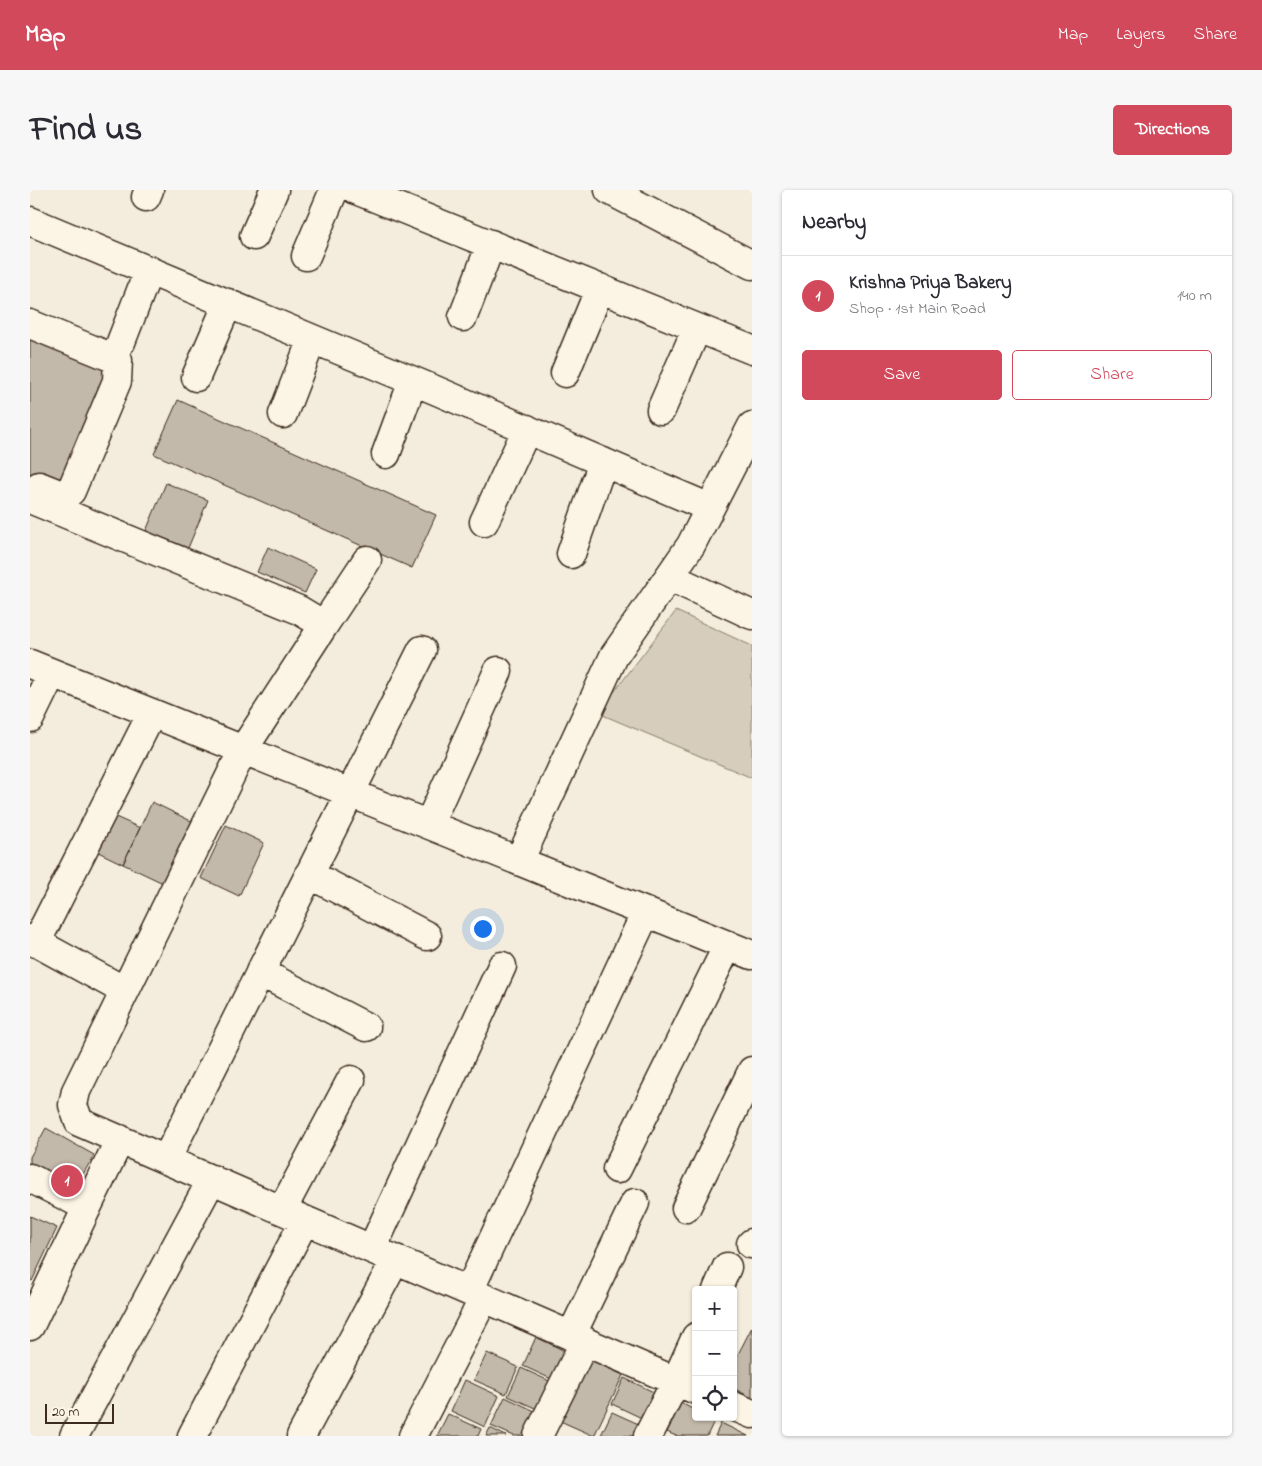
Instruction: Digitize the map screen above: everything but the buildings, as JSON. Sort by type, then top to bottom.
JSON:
[{"type":"street","points":[[254,236],[274,190]]},
{"type":"street","points":[[306,256],[334,190]]},
{"type":"street","points":[[356,190],[752,350]]},
{"type":"street","points":[[610,190],[752,266]]},
{"type":"street","points":[[30,221],[528,429],[710,508]]},
{"type":"street","points":[[463,317],[491,244]]},
{"type":"street","points":[[121,342],[150,270]]},
{"type":"street","points":[[565,373],[600,288]]},
{"type":"street","points":[[196,377],[228,303]]},
{"type":"street","points":[[30,324],[118,360],[117,381],[71,491],[59,494],[33,492]]},
{"type":"street","points":[[661,410],[696,328]]},
{"type":"street","points":[[284,414],[312,339]]},
{"type":"street","points":[[386,454],[413,381]]},
{"type":"street","points":[[519,861],[614,656],[691,545],[752,426]]},
{"type":"street","points":[[484,522],[528,429]]},
{"type":"street","points":[[571,554],[603,462]]},
{"type":"street","points":[[33,492],[299,610],[324,625]]},
{"type":"street","points":[[367,560],[243,750],[76,1091],[73,1105],[79,1122],[686,1386]]},
{"type":"street","points":[[670,577],[752,614]]},
{"type":"street","points":[[166,1160],[422,650]]},
{"type":"street","points":[[30,718],[41,668],[746,952],[617,1169]]},
{"type":"street","points":[[429,824],[498,671]]},
{"type":"street","points":[[125,990],[33,941],[152,713]]},
{"type":"street","points":[[309,874],[427,936]]},
{"type":"street","points":[[413,1436],[646,912]]},
{"type":"street","points":[[301,1436],[384,1254],[502,966]]},
{"type":"street","points":[[260,972],[366,1027]]},
{"type":"street","points":[[686,1208],[752,1071]]},
{"type":"street","points":[[192,1436],[294,1215],[351,1080]]},
{"type":"street","points":[[30,1326],[120,1139]]},
{"type":"street","points":[[30,1178],[87,1207]]},
{"type":"street","points":[[74,1436],[212,1180]]},
{"type":"street","points":[[538,1436],[634,1203]]},
{"type":"street","points":[[648,1436],[686,1386],[692,1357]]},
{"type":"street","points":[[737,1408],[752,1414]]},
{"type":"shaded area","points":[[676,611],[752,646],[752,778],[598,713]]},
{"type":"place","name":"Krishna Priya Bakery","points":[[67,1181]]}]
